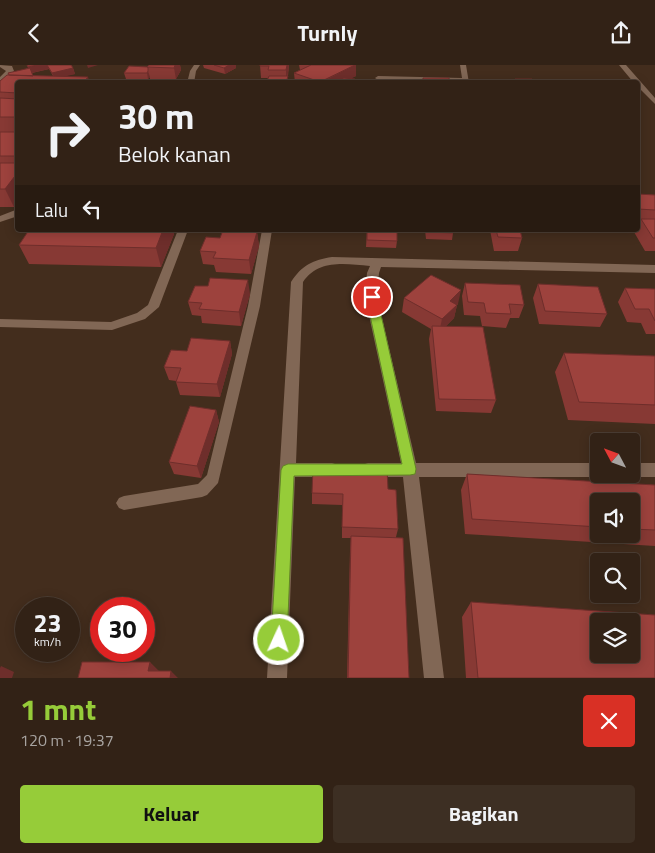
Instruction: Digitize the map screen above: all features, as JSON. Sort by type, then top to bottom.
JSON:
[{"type":"street","points":[[0,65],[9,68],[10,71],[0,82]]},
{"type":"street","points":[[277,678],[297,282],[304,271],[315,263],[336,260],[377,263],[655,269]]},
{"type":"street","points":[[377,263],[373,273],[372,297],[410,469],[434,678]]},
{"type":"street","points":[[288,470],[590,470]]},
{"type":"street","points":[[640,470],[655,470]]},
{"type":"lane","points":[[191,80],[197,65]]},
{"type":"lane","points":[[462,65],[466,80]]},
{"type":"lane","points":[[622,65],[635,80]]},
{"type":"lane","points":[[377,77],[444,80]]},
{"type":"lane","points":[[640,85],[655,102]]},
{"type":"lane","points":[[0,219],[15,213]]},
{"type":"lane","points":[[0,323],[112,326],[141,316],[153,307],[182,232]]},
{"type":"lane","points":[[124,503],[202,490],[213,478],[254,306],[267,232]]},
{"type":"building","points":[[47,65],[71,65],[73,68],[52,73]]},
{"type":"building","points":[[149,65],[175,65],[174,68],[147,67]]},
{"type":"building","points":[[214,65],[229,65],[224,68]]},
{"type":"building","points":[[260,65],[287,65],[286,70],[268,70],[269,66]]},
{"type":"building","points":[[311,65],[355,65],[324,80],[314,80],[294,73]]},
{"type":"building","points":[[129,66],[148,67],[148,71],[147,73],[124,73]]},
{"type":"building","points":[[30,68],[33,76],[9,75],[8,73]]},
{"type":"building","points":[[7,75],[88,77],[86,80],[15,80],[15,93],[0,92],[0,81]]},
{"type":"building","points":[[269,76],[288,76],[287,80],[267,80]]},
{"type":"building","points":[[343,78],[355,79],[355,80],[343,80]]},
{"type":"building","points":[[423,78],[449,78],[449,80],[423,80]]},
{"type":"building","points":[[515,79],[532,80],[516,80]]},
{"type":"building","points":[[0,98],[15,99],[15,117],[0,117]]},
{"type":"building","points":[[0,132],[15,132],[15,156],[0,156]]},
{"type":"building","points":[[0,163],[15,163],[15,176],[5,189],[0,189]]},
{"type":"building","points":[[640,194],[655,195],[655,210],[640,209]]},
{"type":"building","points":[[641,219],[655,219],[655,238],[653,238]]},
{"type":"building","points":[[28,232],[162,232],[156,248],[19,245]]},
{"type":"building","points":[[222,232],[257,232],[249,260],[213,258],[216,252],[200,251],[206,237],[220,238]]},
{"type":"building","points":[[367,232],[397,232],[397,241],[367,240]]},
{"type":"building","points":[[497,232],[520,232],[522,238],[498,237]]},
{"type":"building","points":[[431,275],[461,290],[450,301],[457,305],[442,319],[404,298]]},
{"type":"building","points":[[210,278],[248,280],[239,312],[199,309],[202,303],[188,302],[195,286],[208,286]]},
{"type":"building","points":[[465,283],[520,285],[524,305],[509,304],[511,314],[486,313],[484,303],[468,302]]},
{"type":"building","points":[[538,284],[598,287],[607,314],[545,311]]},
{"type":"building","points":[[625,288],[655,289],[655,321],[649,309],[635,309]]},
{"type":"building","points":[[432,326],[483,327],[496,400],[439,399]]},
{"type":"building","points":[[191,338],[230,341],[217,384],[176,382],[181,368],[164,367],[171,350],[187,351]]},
{"type":"building","points":[[564,353],[655,356],[655,405],[579,402]]},
{"type":"building","points":[[190,406],[216,410],[197,466],[169,462]]},
{"type":"building","points":[[313,467],[387,469],[388,489],[396,490],[398,529],[342,527],[343,494],[312,493]]},
{"type":"building","points":[[467,474],[590,481],[590,483],[655,485],[655,530],[640,529],[640,493],[590,493],[590,526],[472,519]]},
{"type":"building","points":[[351,536],[403,538],[409,678],[348,678]]},
{"type":"building","points":[[471,602],[627,613],[590,613],[590,663],[640,663],[640,614],[655,615],[655,678],[478,678]]},
{"type":"building","points":[[82,662],[150,662],[148,671],[171,671],[170,678],[78,678]]},
{"type":"route","points":[[279,640],[288,470],[410,469],[372,297]]}]
